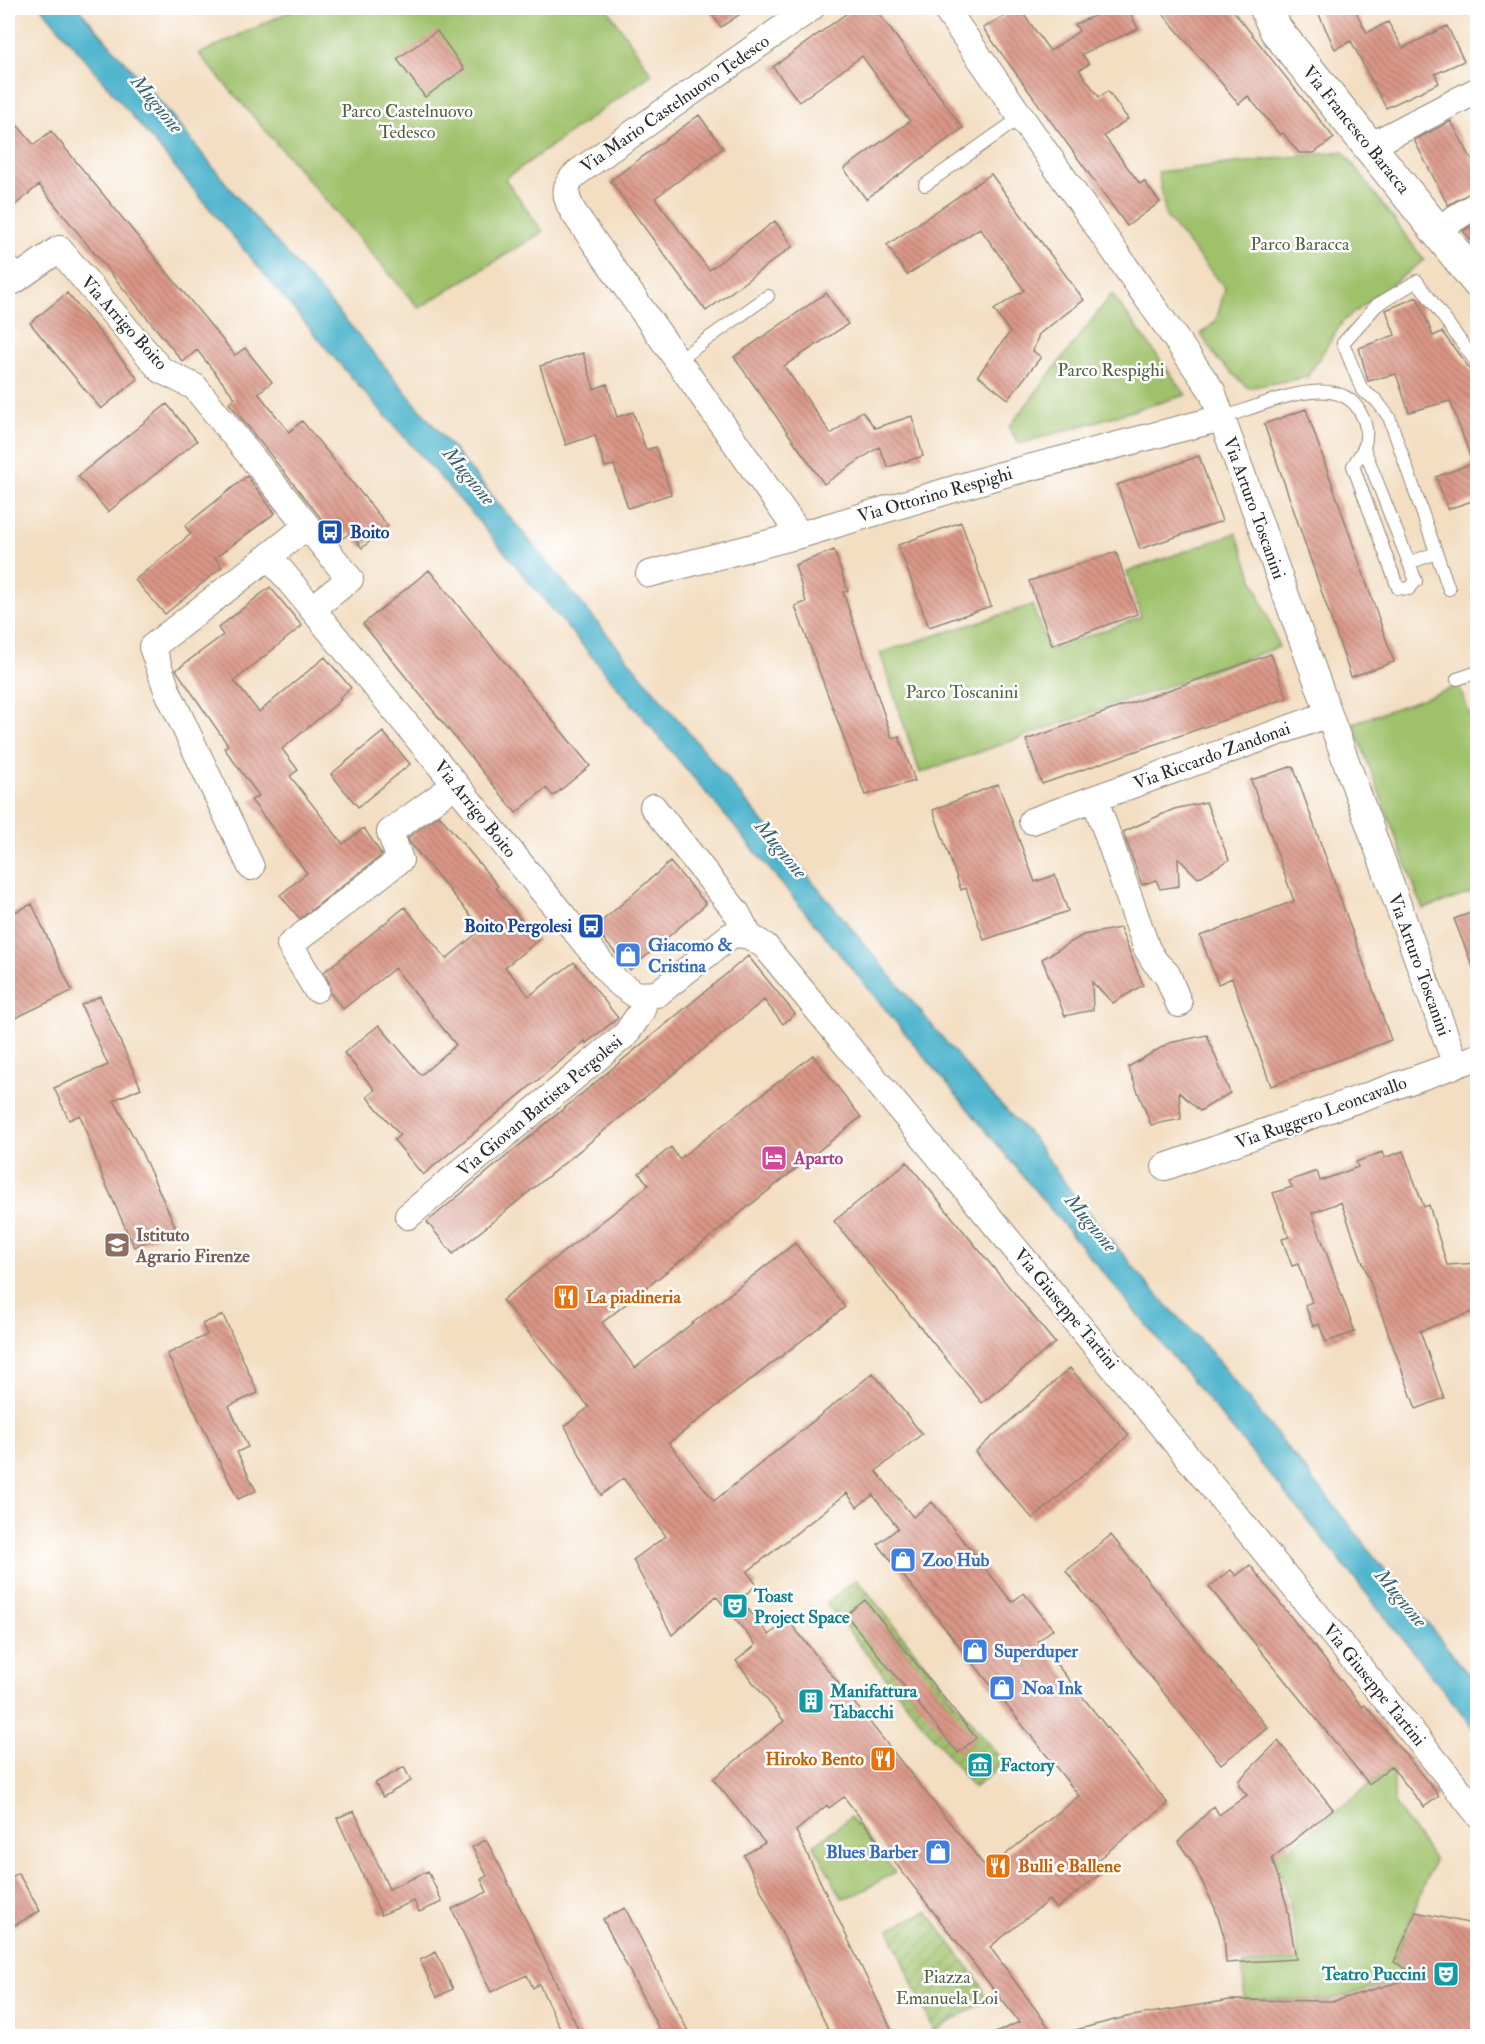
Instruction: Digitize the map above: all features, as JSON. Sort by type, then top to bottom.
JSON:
[{"type":"main road","name":"Via Francesco Baracca","points":[[1250,8],[1271,19],[1478,282]]},
{"type":"street","name":"Via Mario Castelnuovo Tedesco","points":[[800,535],[569,205],[566,194],[568,182],[581,170],[811,8]]},
{"type":"street","name":"Via Arturo Toscanini","points":[[945,8],[1204,379],[1222,418],[1329,714],[1467,1061]]},
{"type":"street","points":[[1370,146],[1478,90]]},
{"type":"street","points":[[1436,230],[1478,204]]},
{"type":"street","name":"Via Arrigo Boito","points":[[8,269],[14,281],[59,249],[161,370],[195,387],[350,579],[312,609]]},
{"type":"street","name":"Via Ottorino Respighi","points":[[649,574],[800,535],[1001,475],[1222,418]]},
{"type":"street","points":[[251,867],[167,690],[152,647],[307,526]]},
{"type":"street","name":"Via Arrigo Boito","points":[[269,556],[617,982],[632,993],[646,996]]},
{"type":"street","name":"Via Riccardo Zandonai","points":[[1032,821],[1329,714]]},
{"type":"street","points":[[316,989],[290,945],[400,860],[390,832],[455,785]]},
{"type":"street","points":[[1095,799],[1148,949],[1155,962],[1167,974],[1179,1004]]},
{"type":"street","name":"Via Giuseppe Tartini","points":[[652,807],[737,913],[749,936],[765,946],[1280,1567],[1478,1814]]},
{"type":"street","points":[[646,996],[663,992],[730,936],[736,934],[749,936]]},
{"type":"street","name":"Via Giovan Battista Pergolesi","points":[[408,1216],[626,1034],[641,1012],[646,996]]},
{"type":"street","name":"Via Ruggero Leoncavallo","points":[[1165,1167],[1467,1061]]},
{"type":"lane","points":[[925,185],[1021,117]]},
{"type":"lane","points":[[1449,589],[1389,417],[1362,390],[1343,343],[1377,305],[1417,281],[1478,365]]},
{"type":"lane","points":[[678,360],[768,296]]},
{"type":"lane","points":[[1222,418],[1317,390],[1340,393],[1357,406],[1368,432],[1364,448],[1353,466],[1398,588],[1403,590],[1414,586],[1416,581],[1364,448]]},
{"type":"lane","points":[[1357,406],[1369,395]]},
{"type":"lane","points":[[1409,563],[1436,553]]},
{"type":"lane","points":[[1457,679],[1478,672]]},
{"type":"green space","name":"Parco Castelnuovo Tedesco","points":[[297,8],[607,8],[652,74],[505,179],[543,232],[419,308],[199,54]]},
{"type":"green space","name":"Parco Baracca","points":[[1343,151],[1424,260],[1343,321],[1307,377],[1248,388],[1217,359],[1201,334],[1216,321],[1225,288],[1166,217],[1158,172]]},
{"type":"green space","name":"Parco Respighi","points":[[1112,294],[1186,395],[1019,444],[1009,427]]},
{"type":"green space","name":"Parco Toscanini","points":[[1236,533],[1279,647],[920,773],[880,653],[1032,605],[1049,650],[1141,617],[1127,572]]},
{"type":"green space","points":[[1459,686],[1471,718],[1477,717],[1477,891],[1423,909],[1353,723]]},
{"type":"green space","points":[[857,1579],[1004,1763],[974,1788],[826,1603]]},
{"type":"green space","points":[[1406,1756],[1409,1759],[1394,1772],[1394,1803],[1434,1860],[1394,1962],[1436,1986],[1425,2036],[1407,1978],[1329,2000],[1244,1999],[1243,1964],[1299,1960],[1290,1904],[1278,1866],[1255,1810],[1288,1849]]},
{"type":"green space","points":[[850,1817],[895,1872],[857,1894],[842,1898],[814,1845]]},
{"type":"green space","name":"Piazza Emanuela Loi","points":[[927,1911],[982,1986],[986,2001],[934,2031],[889,1929]]},
{"type":"water","name":"Mugnone","points":[[42,8],[78,8],[166,109],[241,202],[355,331],[979,1082],[1032,1137],[1070,1190],[1149,1286],[1210,1351],[1477,1685],[1477,1732],[1319,1534],[734,826],[475,517],[337,361]]},
{"type":"building","points":[[707,8],[749,8],[721,27]]},
{"type":"building","points":[[854,8],[875,8],[963,128],[866,199],[844,169],[910,121],[862,56],[799,102],[773,67]]},
{"type":"building","points":[[1019,8],[1050,51],[1079,31],[1075,24],[1113,8],[1128,8],[1138,29],[1082,54],[1089,64],[1079,70],[1099,97],[1108,91],[1128,119],[1104,136],[1140,184],[1144,181],[1160,202],[1127,226],[983,28]]},
{"type":"building","points":[[1158,8],[1231,8],[1334,138],[1314,153],[1299,153],[1283,133],[1280,135],[1248,96],[1239,104]]},
{"type":"building","points":[[1316,8],[1354,8],[1367,33],[1388,22],[1403,48],[1447,26],[1464,61],[1435,74],[1439,83],[1386,108],[1351,41],[1335,49]]},
{"type":"building","points":[[437,31],[464,69],[425,97],[397,59]]},
{"type":"building","points":[[8,114],[34,145],[51,131],[235,355],[245,348],[272,382],[258,393],[289,432],[302,421],[388,526],[362,548],[350,533],[339,541],[229,403],[235,398],[197,350],[183,362],[39,185],[8,211]]},
{"type":"building","points":[[699,115],[723,148],[655,198],[709,270],[775,221],[793,246],[706,311],[610,181]]},
{"type":"building","points":[[1451,121],[1478,171],[1478,189],[1448,205],[1414,140]]},
{"type":"building","points":[[991,174],[1084,300],[1039,334],[1033,351],[1041,357],[1008,399],[978,375],[1010,332],[994,310],[1024,290],[980,228],[907,275],[887,245]]},
{"type":"building","points":[[1478,222],[1478,250],[1463,231]]},
{"type":"building","points":[[67,293],[138,379],[101,409],[30,323]]},
{"type":"building","points":[[826,293],[848,324],[784,366],[831,434],[862,411],[875,428],[912,416],[923,456],[888,467],[879,447],[824,484],[734,357]]},
{"type":"building","points":[[1417,297],[1433,336],[1442,332],[1478,380],[1478,499],[1448,509],[1436,477],[1473,463],[1450,401],[1409,412],[1396,374],[1368,381],[1359,348],[1395,335],[1386,310]]},
{"type":"building","points":[[583,353],[594,389],[607,384],[617,417],[633,412],[646,450],[656,447],[671,494],[628,508],[614,465],[605,467],[595,435],[566,445],[540,366]]},
{"type":"building","points":[[167,404],[197,441],[108,512],[78,476]]},
{"type":"building","points":[[1306,409],[1394,662],[1351,677],[1264,424]]},
{"type":"building","points":[[1199,456],[1222,521],[1140,549],[1117,485]]},
{"type":"building","points":[[247,476],[275,513],[215,558],[222,567],[165,614],[135,580],[191,534],[185,526]]},
{"type":"building","points":[[961,522],[991,606],[929,627],[898,545]]},
{"type":"building","points":[[834,550],[848,591],[843,592],[892,738],[899,736],[915,781],[865,795],[795,606],[806,602],[795,565]]},
{"type":"building","points":[[1116,552],[1137,614],[1052,645],[1029,581]]},
{"type":"building","points":[[429,570],[590,766],[553,796],[546,788],[516,813],[363,624]]},
{"type":"building","points":[[270,587],[302,626],[234,681],[259,712],[325,657],[351,688],[339,698],[341,700],[282,749],[298,770],[290,776],[343,844],[364,828],[382,855],[300,919],[280,895],[307,873],[251,800],[259,796],[224,748],[228,745],[176,670],[223,635],[218,628]]},
{"type":"building","points":[[1271,654],[1287,698],[1042,784],[1026,740]]},
{"type":"building","points":[[383,732],[410,764],[358,807],[331,774]]},
{"type":"building","points":[[1293,766],[1391,1040],[1271,1086],[1232,978],[1218,984],[1200,936],[1294,901],[1251,780]]},
{"type":"building","points":[[998,784],[1035,882],[1055,875],[1068,911],[984,940],[966,888],[961,890],[933,810]]},
{"type":"building","points":[[1206,802],[1229,860],[1198,878],[1178,858],[1179,886],[1160,889],[1156,880],[1142,885],[1123,832],[1174,809]]},
{"type":"building","points":[[439,815],[498,886],[496,888],[538,941],[505,967],[529,996],[574,962],[618,1018],[586,1043],[585,1041],[423,1175],[394,1140],[400,1135],[367,1097],[375,1090],[344,1053],[379,1025],[421,1075],[456,1045],[395,968],[343,1009],[330,993],[329,982],[324,972],[405,907],[446,959],[482,929],[408,838]]},
{"type":"building","points":[[670,862],[706,904],[630,970],[594,928]]},
{"type":"building","points":[[32,904],[72,991],[13,1019],[8,1009],[8,915]]},
{"type":"building","points":[[1478,910],[1478,975],[1476,975],[1454,919]]},
{"type":"building","points":[[1120,928],[1143,985],[1113,1003],[1092,982],[1093,1010],[1065,1016],[1042,959],[1083,935]]},
{"type":"building","points":[[748,956],[795,1014],[783,1024],[764,1000],[453,1254],[427,1222]]},
{"type":"building","points":[[100,996],[141,1088],[114,1100],[139,1147],[176,1228],[134,1247],[103,1178],[80,1115],[69,1120],[54,1088],[108,1065],[81,1005]]},
{"type":"building","points":[[1207,1035],[1230,1093],[1200,1111],[1179,1092],[1181,1119],[1151,1125],[1128,1067],[1169,1043]]},
{"type":"building","points":[[813,1055],[861,1117],[602,1323],[635,1368],[795,1243],[845,1307],[669,1443],[714,1501],[873,1373],[922,1434],[876,1471],[913,1517],[932,1502],[1012,1602],[1024,1593],[1053,1629],[1038,1641],[1168,1804],[1092,1864],[1100,1874],[1056,1909],[1049,1900],[990,1947],[1056,2037],[987,2037],[1019,2022],[844,1797],[829,1808],[827,1805],[796,1831],[895,2037],[832,2037],[744,1855],[765,1843],[713,1779],[784,1721],[736,1661],[756,1645],[716,1596],[672,1635],[633,1560],[666,1536],[623,1478],[601,1495],[565,1426],[589,1407],[502,1300],[649,1185],[639,1173],[671,1147],[679,1159]],"holes":[[[847,1493],[857,1507],[873,1495],[898,1528],[878,1544],[1079,1796],[987,1869],[788,1620],[769,1635],[740,1599],[757,1585],[747,1572]]]},
{"type":"building","points":[[1403,1151],[1424,1207],[1429,1205],[1447,1265],[1478,1263],[1478,1310],[1420,1331],[1444,1398],[1416,1409],[1341,1202],[1312,1213],[1355,1332],[1326,1342],[1319,1324],[1313,1326],[1305,1305],[1312,1302],[1298,1264],[1292,1266],[1282,1239],[1289,1237],[1273,1193],[1292,1187],[1289,1181],[1317,1171],[1320,1181],[1358,1167],[1356,1162],[1382,1152],[1384,1158]]},
{"type":"building","points":[[907,1162],[1055,1343],[982,1403],[834,1221]]},
{"type":"building","points":[[223,1315],[258,1393],[229,1406],[248,1447],[237,1452],[256,1491],[238,1499],[167,1354],[207,1335],[202,1324]]},
{"type":"building","points":[[1070,1368],[1129,1435],[1033,1519],[975,1452]]},
{"type":"building","points":[[1111,1535],[1268,1728],[1221,1764],[1066,1571]]},
{"type":"building","points":[[1250,1565],[1362,1707],[1365,1705],[1439,1796],[1424,1807],[1391,1766],[1369,1784],[1209,1587],[1231,1570],[1236,1576]]},
{"type":"building","points":[[865,1600],[976,1738],[958,1753],[846,1615]]},
{"type":"building","points":[[1278,1741],[1333,1809],[1272,1858],[1287,1906],[1296,1959],[1226,1963],[1224,1936],[1215,1908],[1191,1860],[1178,1842],[1214,1806],[1219,1815],[1247,1795],[1239,1786],[1239,1780]]},
{"type":"building","points":[[404,1767],[411,1781],[383,1797],[375,1783]]},
{"type":"building","points":[[354,1811],[389,1889],[428,1871],[442,1902],[419,1912],[414,1901],[381,1915],[337,1818]]},
{"type":"building","points":[[486,1840],[582,2037],[564,2037],[539,1984],[533,1988],[527,1975],[491,1992],[452,1909],[487,1892],[481,1879],[487,1876],[472,1847]]},
{"type":"building","points":[[18,1873],[40,1911],[8,1929],[8,1879]]},
{"type":"building","points":[[625,1908],[691,2037],[663,2037],[603,1919]]},
{"type":"building","points":[[1416,1912],[1478,1925],[1478,2031],[1450,2037],[1072,2037],[1071,2031],[1126,2017],[1230,2000],[1334,2001],[1419,1976],[1394,1962]]},
{"type":"building","points":[[436,1952],[453,1989],[437,1997],[420,1960]]},
{"type":"place","name":"Boito","points":[[330,532]]},
{"type":"place","name":"Boito Pergolesi","points":[[591,926]]},
{"type":"place","name":"Giacomo & Cristina","points":[[628,955]]},
{"type":"place","name":"Aparto","points":[[774,1158]]},
{"type":"place","name":"Istituto Agrario Firenze","points":[[117,1245]]},
{"type":"place","name":"La piadineria","points":[[566,1297]]},
{"type":"place","name":"Zoo Hub","points":[[903,1560]]},
{"type":"place","name":"Toast Project Space","points":[[735,1606]]},
{"type":"place","name":"Superduper","points":[[975,1651]]},
{"type":"place","name":"Noa Ink","points":[[1002,1688]]},
{"type":"place","name":"Manifattura Tabacchi","points":[[811,1701]]},
{"type":"place","name":"Hiroko Bento","points":[[883,1759]]},
{"type":"place","name":"Factory","points":[[980,1765]]},
{"type":"place","name":"Blues Barber","points":[[938,1852]]},
{"type":"place","name":"Bulli e Ballene","points":[[998,1866]]},
{"type":"place","name":"Teatro Puccini","points":[[1446,1974]]}]
